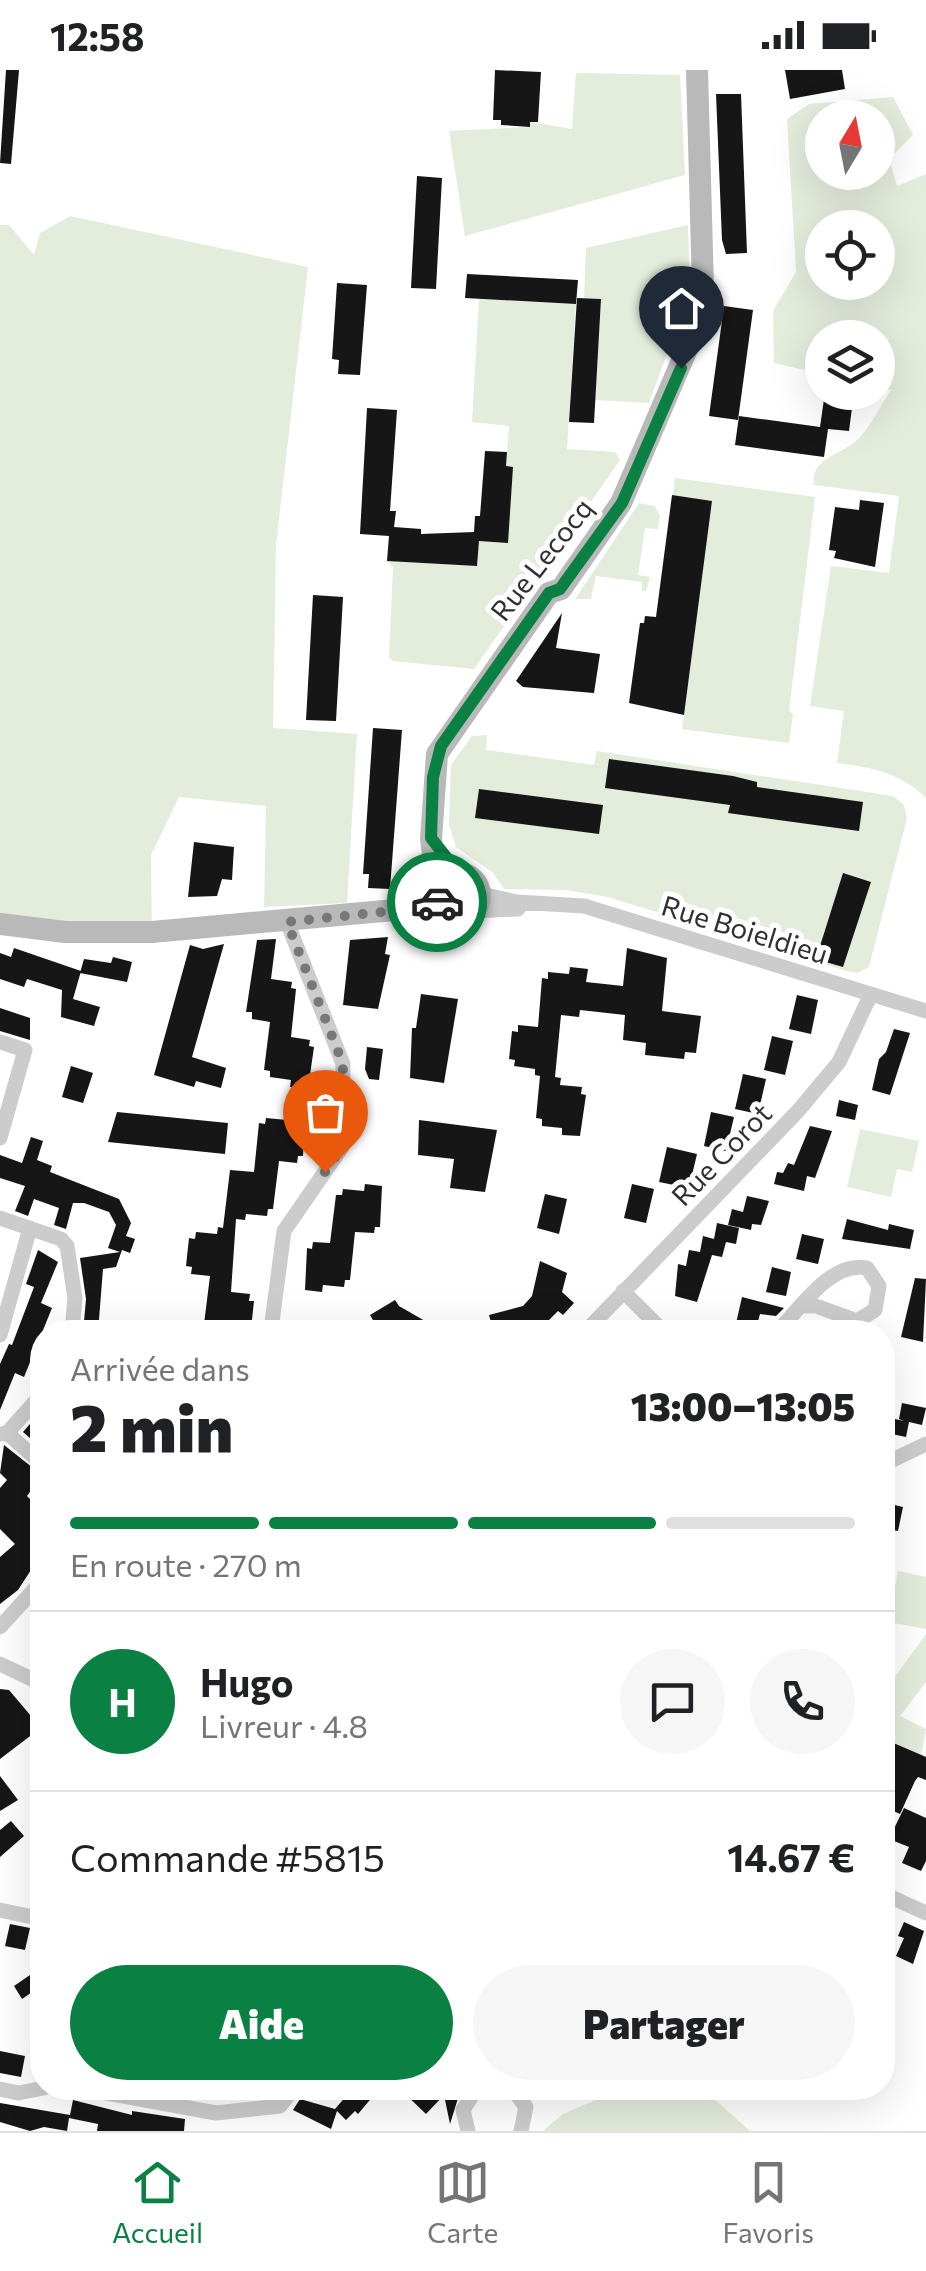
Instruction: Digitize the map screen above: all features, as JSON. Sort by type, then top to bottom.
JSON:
[{"type":"street","name":"Rue Lecocq","points":[[438,896],[431,838],[433,777],[441,746],[549,593],[560,589],[622,503],[696,328],[703,288],[697,70]]},
{"type":"street","points":[[431,838],[458,872]]},
{"type":"street","points":[[458,872],[472,876],[477,903],[457,917],[438,896],[445,876],[458,872]]},
{"type":"street","points":[[0,924],[65,932],[134,932],[287,922],[438,896]]},
{"type":"street","name":"Rue Boieldieu","points":[[477,903],[584,906],[926,1011]]},
{"type":"street","points":[[272,1320],[284,1230],[342,1147],[343,1064],[287,922]]},
{"type":"street","name":"Rue Corot","points":[[596,1320],[794,1115],[839,1062],[871,994]]},
{"type":"street","points":[[0,1042],[26,1050],[0,1138]]},
{"type":"street","points":[[0,1218],[62,1239],[67,1246],[76,1298],[73,1320]]},
{"type":"street","points":[[0,1335],[30,1228]]},
{"type":"street","points":[[789,1320],[848,1268],[867,1268],[879,1286],[874,1310],[859,1320]]},
{"type":"street","points":[[624,1292],[652,1320]]},
{"type":"street","points":[[803,1306],[816,1306],[854,1320]]},
{"type":"street","points":[[30,1407],[4,1434],[30,1455]]},
{"type":"street","points":[[895,1459],[926,1444]]},
{"type":"street","points":[[0,1627],[30,1594]]},
{"type":"street","points":[[0,1664],[30,1678]]},
{"type":"street","points":[[895,1899],[926,1913]]},
{"type":"street","points":[[1,1911],[30,1917]]},
{"type":"street","points":[[0,2089],[30,2090]]},
{"type":"street","points":[[162,2100],[216,2113],[280,2106],[285,2100]]},
{"type":"street","points":[[468,2100],[463,2110],[468,2131]]},
{"type":"street","points":[[520,2100],[526,2108],[521,2131]]},
{"type":"green space","points":[[576,73],[680,75],[685,175],[465,236],[449,131],[529,127],[531,122],[572,129]]},
{"type":"green space","points":[[895,101],[913,135],[895,153]]},
{"type":"green space","points":[[805,107],[805,190],[895,190],[895,179],[897,186],[926,174],[926,798],[885,773],[837,763],[844,711],[810,706],[831,566],[889,573],[899,496],[814,485],[814,475],[823,462],[860,437],[878,410],[895,410],[895,320],[805,320],[805,370],[774,363],[773,311],[796,272],[787,119]]},
{"type":"green space","points":[[70,216],[308,267],[276,545],[273,728],[357,734],[347,903],[264,907],[266,806],[179,797],[151,855],[152,932],[0,924],[0,225],[9,225],[34,255],[40,233]]},
{"type":"green space","points":[[688,225],[690,290],[649,403],[595,400],[601,299],[584,298],[586,248]]},
{"type":"green space","points":[[479,299],[576,304],[567,449],[615,452],[620,460],[474,669],[393,661],[389,657],[393,567],[387,561],[477,566],[479,541],[512,467],[506,466],[509,426],[472,422]]},
{"type":"green space","points":[[675,478],[815,497],[789,711],[793,714],[789,743],[682,729],[712,501],[673,495]]},
{"type":"green space","points":[[639,503],[655,506],[660,516],[658,529],[645,528],[638,575],[650,577],[646,591],[642,591],[642,582],[596,576],[591,599],[575,599]]},
{"type":"green space","points":[[487,735],[486,750],[594,765],[597,751],[893,796],[904,805],[907,818],[869,967],[857,973],[846,971],[608,897],[566,890],[504,889],[492,872],[456,847],[449,825],[451,765],[472,736]]},
{"type":"green space","points":[[860,1129],[919,1141],[912,1172],[897,1169],[891,1197],[847,1187]]},
{"type":"green space","points":[[898,1571],[926,1577],[926,1629],[895,1623]]},
{"type":"green space","points":[[926,1634],[926,1682],[900,1716],[926,1729],[921,1755],[895,1743],[895,1677]]},
{"type":"green space","points":[[595,2100],[715,2100],[750,2131],[543,2131],[563,2114]]},
{"type":"building","points":[[6,70],[19,70],[11,164],[0,163]]},
{"type":"building","points":[[495,70],[541,72],[538,122],[530,122],[530,127],[501,125],[501,120],[493,120]]},
{"type":"building","points":[[785,70],[842,70],[845,89],[790,99]]},
{"type":"building","points":[[716,94],[741,94],[747,253],[726,254],[722,240]]},
{"type":"building","points":[[417,176],[442,178],[436,289],[411,288]]},
{"type":"building","points":[[467,274],[578,280],[576,304],[465,298]]},
{"type":"building","points":[[337,283],[367,285],[360,375],[338,374],[339,360],[332,359]]},
{"type":"building","points":[[577,298],[601,299],[594,423],[569,422]]},
{"type":"building","points":[[724,306],[753,310],[738,420],[709,416]]},
{"type":"building","points":[[367,408],[397,410],[390,511],[396,511],[394,527],[421,529],[421,534],[474,532],[475,516],[480,516],[485,451],[507,452],[506,466],[513,467],[508,543],[479,541],[477,566],[387,561],[389,536],[360,534]]},
{"type":"building","points":[[822,410],[852,410],[849,431],[828,429],[824,457],[735,445],[739,416],[820,427]]},
{"type":"building","points":[[672,495],[712,501],[684,715],[629,703],[640,623],[644,623],[645,616],[656,617]]},
{"type":"building","points":[[860,500],[884,503],[875,567],[834,558],[836,551],[829,550],[835,507],[859,510]]},
{"type":"building","points":[[313,595],[343,597],[336,721],[306,720]]},
{"type":"building","points":[[562,613],[556,648],[600,654],[594,693],[523,687],[516,681]]},
{"type":"building","points":[[373,728],[402,730],[390,889],[368,888],[369,874],[363,874]]},
{"type":"building","points":[[609,759],[733,776],[757,782],[757,787],[863,802],[859,831],[728,813],[730,805],[605,788]]},
{"type":"building","points":[[479,789],[603,805],[599,834],[475,818]]},
{"type":"building","points":[[194,842],[234,847],[232,880],[222,879],[217,896],[188,897]]},
{"type":"building","points":[[843,873],[871,882],[843,967],[822,961],[826,948],[820,946]]},
{"type":"building","points":[[388,937],[385,954],[390,955],[378,1009],[343,1005],[350,940]]},
{"type":"building","points":[[276,939],[271,979],[292,982],[291,988],[296,989],[291,1037],[310,1040],[309,1046],[314,1047],[308,1089],[290,1087],[291,1080],[270,1077],[270,1071],[264,1070],[270,1022],[252,1019],[252,1012],[246,1012],[257,940]]},
{"type":"building","points":[[224,944],[192,1057],[226,1068],[221,1088],[196,1081],[194,1087],[154,1075],[190,945],[203,949]]},
{"type":"building","points":[[14,948],[81,971],[73,999],[100,1007],[94,1026],[61,1017],[62,990],[27,979],[24,987],[0,979],[0,953],[11,957]]},
{"type":"building","points":[[627,948],[667,958],[662,1011],[701,1016],[696,1053],[685,1052],[684,1059],[645,1055],[646,1043],[623,1040],[625,1015],[580,1010],[579,1017],[561,1015],[555,1077],[561,1078],[560,1085],[582,1087],[581,1094],[586,1095],[580,1136],[562,1135],[562,1128],[542,1126],[542,1119],[536,1118],[540,1076],[535,1075],[535,1069],[514,1066],[515,1060],[509,1059],[512,1031],[518,1032],[518,1025],[538,1027],[542,978],[548,979],[548,972],[569,974],[570,967],[588,969],[586,982],[623,986]]},
{"type":"building","points":[[113,957],[132,962],[127,982],[80,973],[84,959],[111,963]]},
{"type":"building","points":[[421,994],[458,999],[444,1083],[410,1078],[412,1028],[416,1028]]},
{"type":"building","points":[[797,995],[818,1000],[811,1034],[789,1029]]},
{"type":"building","points":[[0,1008],[30,1018],[30,1040],[0,1031]]},
{"type":"building","points":[[894,1029],[910,1033],[890,1095],[872,1090],[879,1059],[886,1052]]},
{"type":"building","points":[[772,1036],[793,1041],[785,1075],[764,1070]]},
{"type":"building","points":[[367,1047],[383,1049],[379,1080],[369,1079],[365,1069]]},
{"type":"building","points":[[71,1066],[93,1073],[83,1103],[62,1097]]},
{"type":"building","points":[[743,1074],[766,1079],[758,1114],[735,1109]]},
{"type":"building","points":[[839,1100],[858,1105],[855,1120],[836,1116]]},
{"type":"building","points":[[117,1112],[228,1123],[225,1154],[108,1142]]},
{"type":"building","points":[[288,1112],[305,1114],[303,1156],[298,1156],[297,1163],[279,1161],[273,1209],[268,1209],[267,1216],[246,1214],[245,1220],[236,1219],[231,1292],[250,1294],[249,1301],[254,1301],[252,1320],[204,1320],[210,1276],[191,1274],[192,1267],[186,1266],[189,1238],[195,1239],[196,1232],[217,1234],[218,1227],[223,1228],[230,1170],[254,1172],[259,1123],[265,1124],[266,1118],[287,1120]]},
{"type":"building","points":[[711,1112],[734,1117],[726,1151],[704,1146]]},
{"type":"building","points":[[419,1120],[497,1130],[485,1192],[450,1188],[454,1159],[418,1155]]},
{"type":"building","points":[[810,1126],[832,1131],[815,1178],[807,1176],[804,1191],[774,1184],[777,1172],[783,1173],[788,1163],[794,1165]]},
{"type":"building","points":[[31,1137],[43,1141],[37,1160],[52,1166],[50,1172],[119,1199],[131,1223],[126,1236],[135,1239],[130,1253],[122,1250],[116,1267],[103,1269],[99,1320],[84,1320],[86,1299],[80,1258],[120,1252],[108,1248],[116,1225],[109,1212],[84,1203],[73,1203],[66,1229],[54,1225],[59,1208],[34,1199],[28,1216],[15,1211],[25,1186],[0,1178],[0,1155],[22,1163]]},
{"type":"building","points":[[667,1147],[697,1154],[689,1188],[659,1182]]},
{"type":"building","points":[[365,1184],[382,1186],[380,1227],[375,1227],[374,1233],[355,1232],[350,1280],[345,1280],[344,1287],[323,1285],[322,1292],[305,1290],[307,1248],[312,1249],[313,1242],[330,1243],[336,1195],[342,1195],[343,1189],[364,1191]]},
{"type":"building","points":[[632,1184],[654,1189],[646,1223],[624,1218]]},
{"type":"building","points":[[545,1194],[567,1199],[559,1234],[537,1228]]},
{"type":"building","points":[[747,1196],[769,1201],[761,1225],[752,1224],[751,1230],[728,1225],[732,1209],[743,1212]]},
{"type":"building","points":[[847,1219],[888,1230],[889,1224],[914,1230],[910,1249],[842,1239]]},
{"type":"building","points":[[717,1223],[739,1228],[736,1244],[726,1242],[722,1257],[712,1255],[697,1302],[675,1296],[678,1264],[686,1266],[689,1250],[700,1252],[703,1236],[714,1239]]},
{"type":"building","points":[[802,1234],[824,1239],[818,1264],[796,1259]]},
{"type":"building","points":[[38,1250],[58,1262],[41,1303],[52,1308],[47,1320],[30,1320],[30,1362],[24,1377],[15,1373],[0,1410],[0,1364],[9,1344],[12,1345],[34,1287],[26,1284]]},
{"type":"building","points":[[540,1261],[567,1273],[562,1292],[574,1303],[563,1315],[558,1311],[549,1320],[490,1320],[489,1315],[523,1306],[532,1296]]},
{"type":"building","points":[[772,1267],[791,1272],[786,1296],[766,1292]]},
{"type":"building","points":[[915,1278],[926,1279],[923,1342],[901,1337]]},
{"type":"building","points":[[742,1297],[784,1308],[776,1316],[760,1314],[758,1320],[737,1320]]},
{"type":"building","points":[[395,1300],[423,1320],[373,1320],[370,1315]]},
{"type":"building","points":[[902,1403],[926,1408],[922,1425],[909,1422],[906,1437],[895,1435],[895,1419],[904,1421],[899,1419]]},
{"type":"building","points":[[4,1445],[30,1466],[30,1572],[18,1590],[0,1604],[0,1557],[15,1544],[0,1529],[0,1488],[7,1480],[0,1473]]},
{"type":"building","points":[[895,1505],[903,1507],[898,1531],[895,1530]]},
{"type":"building","points":[[0,1689],[9,1690],[30,1715],[30,1736],[0,1759]]},
{"type":"building","points":[[895,1744],[926,1757],[926,1780],[918,1777],[900,1814],[895,1812]]},
{"type":"building","points":[[0,1776],[18,1800],[0,1811]]},
{"type":"building","points":[[904,1808],[926,1818],[926,1861],[921,1871],[902,1863],[909,1847],[895,1841],[895,1827]]},
{"type":"building","points":[[11,1821],[24,1836],[0,1857],[0,1830]]},
{"type":"building","points":[[904,1922],[924,1931],[913,1964],[896,1956],[904,1938],[898,1936]]},
{"type":"building","points":[[10,1924],[30,1928],[25,1950],[5,1946]]},
{"type":"building","points":[[30,1975],[30,1994],[22,1999],[14,1986]]},
{"type":"building","points":[[0,2051],[25,2056],[21,2077],[0,2073]]},
{"type":"building","points":[[73,2100],[132,2115],[132,2111],[185,2119],[184,2131],[97,2131],[98,2124],[69,2118],[67,2131],[44,2127],[30,2131],[0,2122],[0,2103],[70,2115]]},
{"type":"building","points":[[299,2100],[335,2109],[343,2100],[370,2100],[358,2114],[355,2111],[346,2120],[337,2111],[331,2129],[293,2110]]},
{"type":"building","points":[[411,2100],[439,2100],[426,2114]]},
{"type":"building","points":[[445,2100],[457,2100],[450,2124]]},
{"type":"way so far","points":[[325,1172],[342,1147],[343,1064],[287,922],[402,912],[439,906],[437,902]]},
{"type":"route","points":[[437,902],[440,882],[458,872],[431,838],[433,777],[438,754],[549,593],[560,589],[622,503],[681,368]]}]
